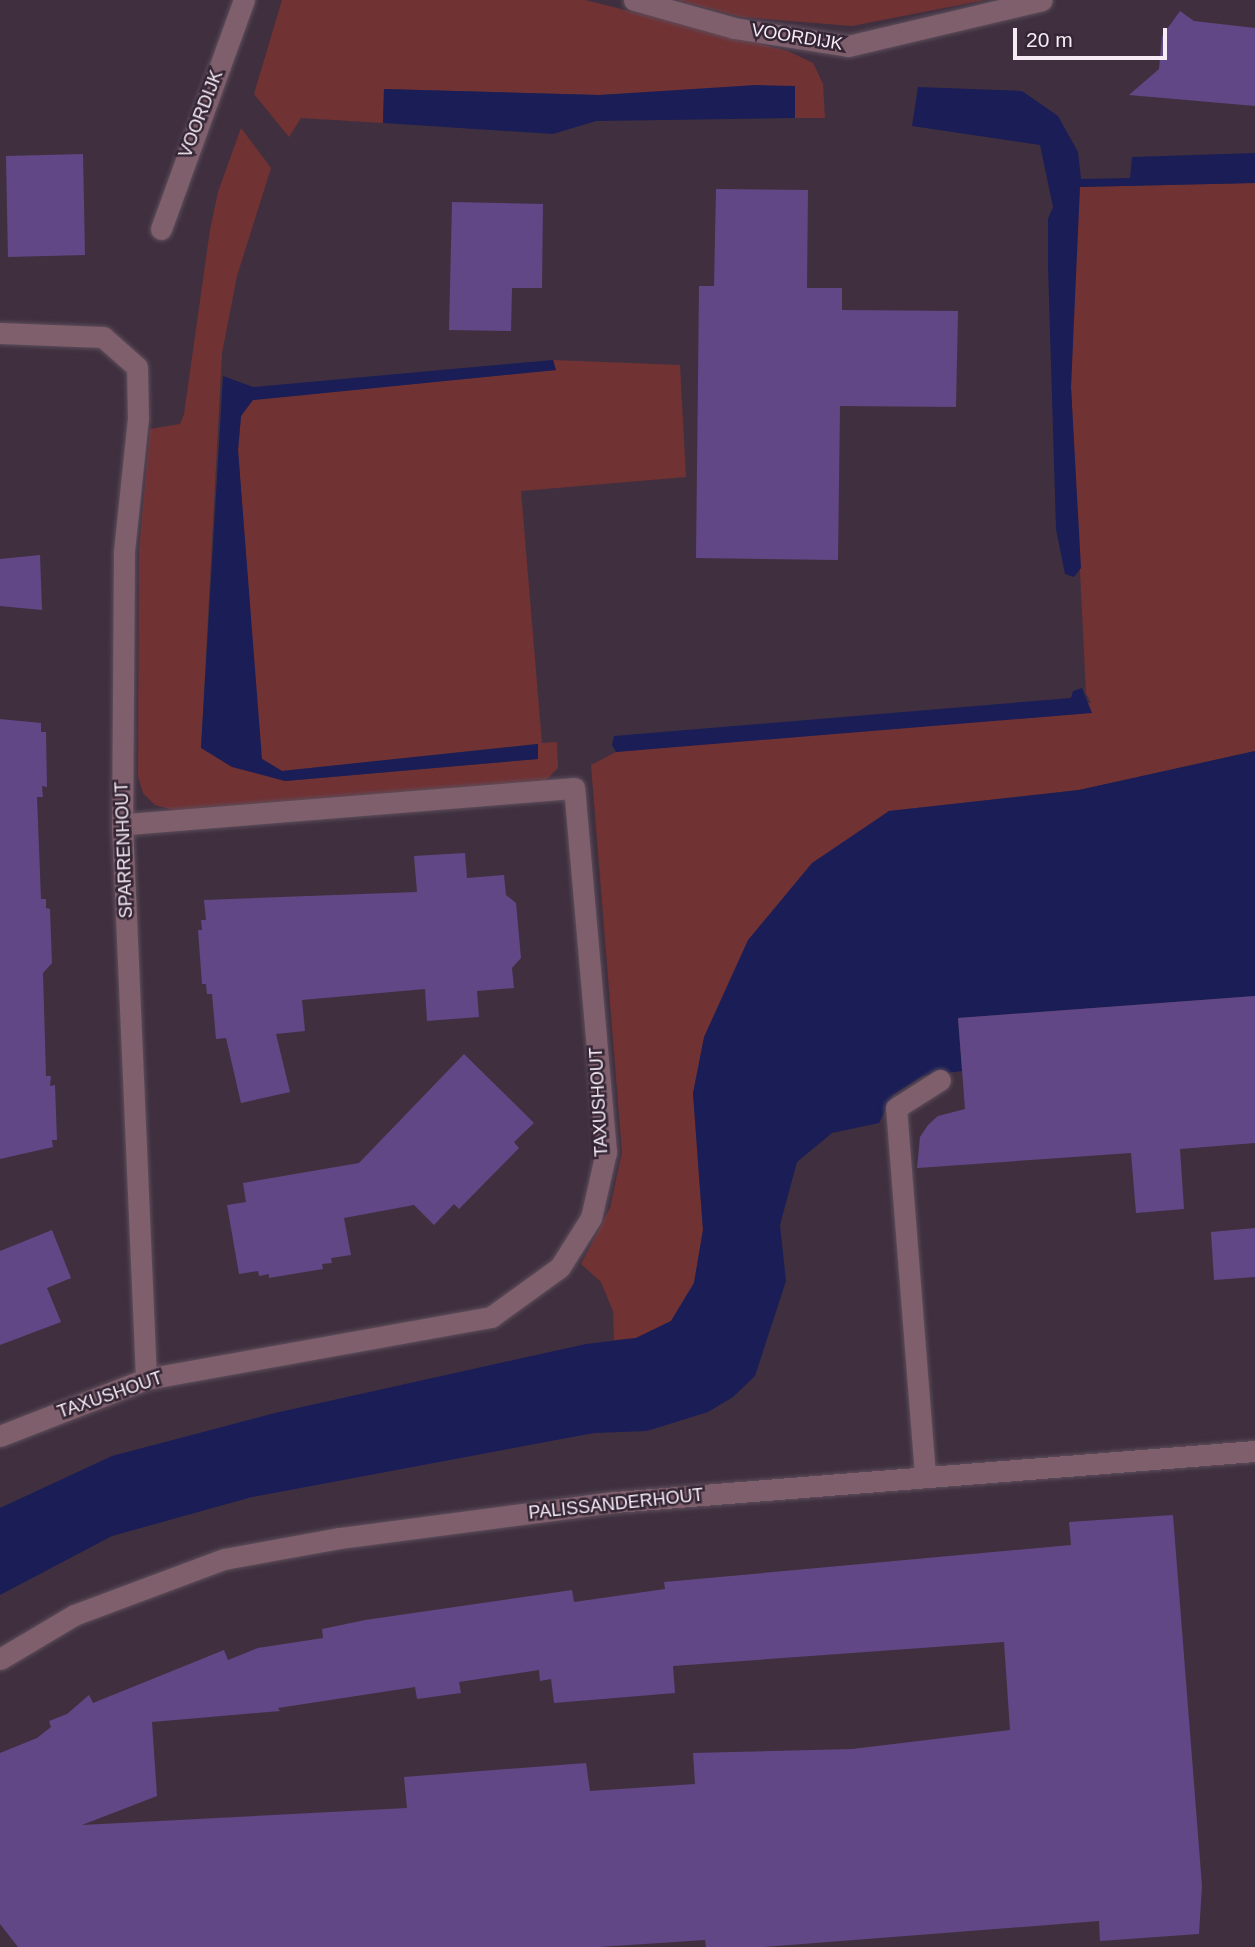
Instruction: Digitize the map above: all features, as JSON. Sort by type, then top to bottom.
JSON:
[{"type":"street","name":"VOORDIJK","points":[[161,229],[244,0]]},
{"type":"street","name":"VOORDIJK","points":[[634,0],[734,28],[848,46],[1042,0]]},
{"type":"street","name":"SPARRENHOUT","points":[[0,333],[103,337],[137,367],[138,418],[124,551],[122,824],[146,1379]]},
{"type":"street","name":"TAXUSHOUT","points":[[0,1436],[146,1379],[491,1317],[561,1267],[591,1218],[606,1152],[574,788],[122,824]]},
{"type":"street","points":[[925,1475],[896,1108],[940,1080]]},
{"type":"street","name":"PALISSANDERHOUT","points":[[0,1659],[74,1615],[224,1559],[340,1538],[615,1502],[925,1475],[1255,1451]]},
{"type":"shaded area","points":[[282,0],[585,0],[788,51],[813,63],[823,84],[825,118],[795,118],[794,86],[599,95],[384,89],[383,123],[301,118],[289,137],[254,94]]},
{"type":"shaded area","points":[[677,0],[985,0],[852,26],[741,17]]},
{"type":"shaded area","points":[[756,85],[795,86],[795,118],[596,121],[553,134],[383,123],[384,89],[599,95]]},
{"type":"shaded area","points":[[918,87],[1022,91],[1058,116],[1078,152],[1081,179],[1130,178],[1132,157],[1255,153],[1255,183],[1080,187],[1071,387],[1081,568],[1074,577],[1065,574],[1056,529],[1048,266],[1048,219],[1053,207],[1040,145],[912,126]]},
{"type":"shaded area","points":[[241,128],[271,168],[237,276],[222,353],[201,748],[285,781],[538,759],[537,744],[282,771],[261,758],[238,450],[241,416],[252,400],[556,370],[553,360],[680,365],[686,477],[521,491],[542,743],[557,742],[558,768],[546,780],[173,810],[155,805],[143,793],[138,777],[139,550],[150,429],[180,424],[184,414],[210,230],[218,192]]},
{"type":"shaded area","points":[[1255,183],[1255,751],[1079,790],[889,811],[693,1093],[703,1230],[694,1283],[671,1321],[636,1338],[614,1340],[613,1311],[601,1282],[581,1264],[610,1208],[622,1152],[591,765],[616,752],[1091,703],[1086,693],[1071,387],[1077,196],[1080,187]]},
{"type":"shaded area","points":[[553,360],[556,370],[253,400],[241,416],[238,450],[262,759],[282,771],[538,744],[538,759],[285,781],[232,767],[201,748],[223,376],[253,387]]},
{"type":"shaded area","points":[[1082,688],[1092,713],[616,752],[612,745],[614,736],[1071,698],[1073,691]]},
{"type":"shaded area","points":[[1255,751],[1255,996],[958,1018],[962,1071],[923,1076],[893,1095],[879,1123],[832,1133],[797,1162],[780,1225],[786,1281],[755,1376],[733,1397],[708,1412],[647,1431],[594,1433],[252,1497],[112,1536],[0,1595],[0,1508],[112,1456],[275,1413],[586,1344],[636,1338],[671,1321],[694,1283],[703,1230],[693,1093],[704,1037],[748,940],[812,863],[889,811],[1079,790]]},
{"type":"building","points":[[1180,11],[1194,21],[1255,28],[1255,106],[1129,95],[1159,69],[1162,36]]},
{"type":"building","points":[[83,154],[85,255],[8,257],[6,156]]},
{"type":"building","points":[[716,189],[808,190],[807,288],[842,288],[842,310],[958,311],[956,407],[840,406],[838,560],[696,558],[699,286],[714,286]]},
{"type":"building","points":[[452,202],[543,204],[542,288],[512,288],[511,331],[449,330]]},
{"type":"building","points":[[40,555],[42,610],[0,606],[0,559]]},
{"type":"building","points":[[0,719],[41,723],[41,732],[46,732],[47,787],[42,786],[43,797],[37,797],[41,899],[46,899],[46,908],[50,909],[52,963],[43,973],[46,1076],[51,1076],[50,1086],[55,1085],[57,1140],[52,1140],[53,1147],[0,1159]]},
{"type":"building","points":[[465,853],[467,878],[504,875],[506,895],[516,903],[521,958],[512,968],[514,988],[477,991],[479,1017],[427,1021],[425,989],[302,1000],[305,1031],[276,1034],[290,1092],[241,1103],[226,1038],[216,1039],[212,994],[207,994],[206,984],[202,984],[198,930],[202,930],[201,920],[206,920],[204,900],[417,892],[414,856]]},
{"type":"building","points":[[1255,996],[1255,1143],[1180,1149],[1184,1209],[1136,1213],[1131,1153],[917,1168],[920,1137],[928,1125],[938,1116],[965,1109],[958,1018]]},
{"type":"building","points":[[464,1054],[534,1123],[514,1142],[519,1148],[459,1209],[454,1204],[434,1225],[414,1205],[344,1218],[351,1255],[331,1258],[332,1263],[322,1264],[323,1269],[269,1278],[269,1274],[259,1276],[258,1271],[239,1274],[227,1205],[246,1202],[243,1183],[359,1163]]},
{"type":"building","points":[[1255,1228],[1255,1277],[1214,1280],[1211,1232]]},
{"type":"building","points":[[52,1230],[71,1278],[47,1288],[61,1322],[0,1345],[0,1251]]},
{"type":"building","points":[[1173,1515],[1202,1886],[1199,1934],[1100,1941],[1099,1921],[764,1947],[706,1947],[705,1940],[599,1947],[18,1947],[0,1924],[0,1753],[37,1738],[51,1727],[49,1721],[67,1714],[89,1695],[93,1703],[224,1650],[228,1660],[258,1648],[323,1638],[322,1629],[365,1620],[572,1590],[574,1602],[665,1589],[664,1582],[1071,1545],[1069,1522]],"holes":[[[1004,1642],[1010,1730],[852,1749],[693,1753],[695,1784],[590,1791],[586,1763],[404,1777],[407,1808],[82,1825],[157,1796],[152,1722],[280,1711],[278,1708],[415,1687],[417,1699],[461,1693],[459,1682],[539,1670],[540,1681],[551,1679],[554,1703],[675,1693],[673,1666]]]}]
